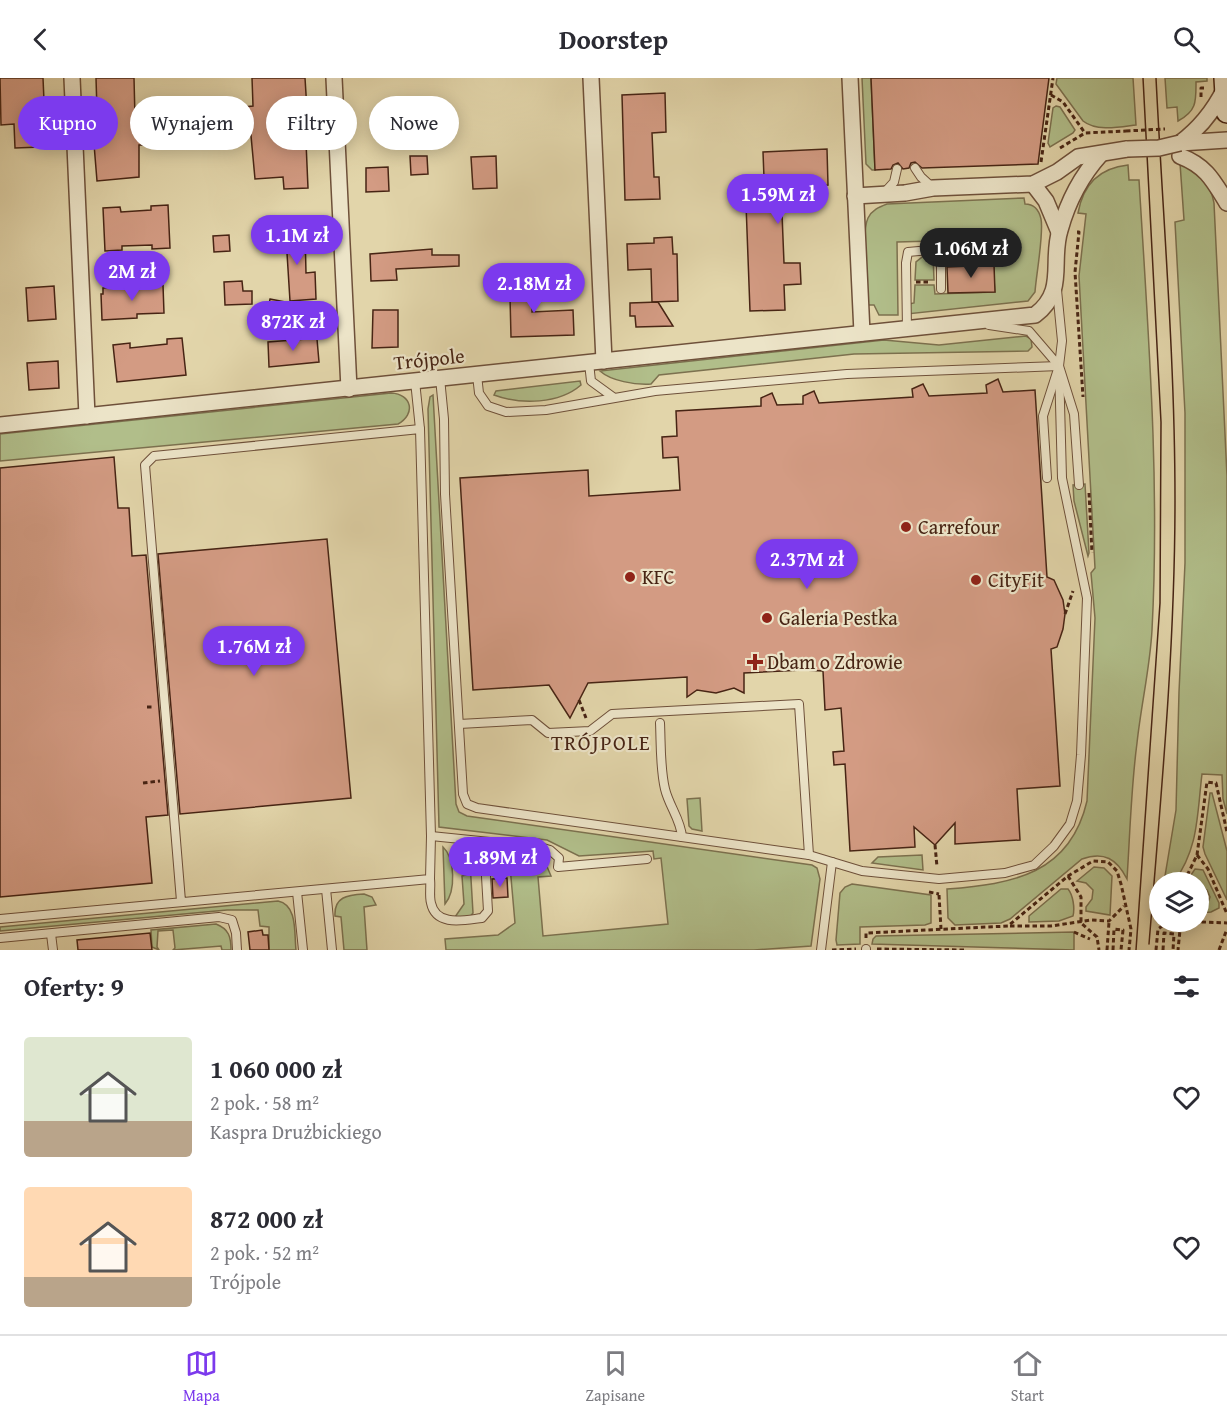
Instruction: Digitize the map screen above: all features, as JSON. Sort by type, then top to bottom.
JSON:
[{"type":"street","points":[[72,78],[87,416]]},
{"type":"street","points":[[334,78],[349,389]]},
{"type":"street","points":[[591,78],[596,362]]},
{"type":"street","points":[[850,78],[862,333]]},
{"type":"street","points":[[1226,82],[1227,112]]},
{"type":"street","points":[[1180,149],[1214,110],[1226,82]]},
{"type":"street","points":[[855,196],[883,195],[933,188],[1033,184],[1057,172],[1078,157],[1127,149],[1180,149],[1227,140]]},
{"type":"street","points":[[1180,149],[1209,175],[1227,203]]},
{"type":"street","points":[[1059,232],[1082,177],[1101,154]]},
{"type":"street","points":[[1033,184],[1046,201],[1059,232]]},
{"type":"street","name":"Trójpole","points":[[0,425],[1035,315],[1044,308],[1052,296],[1056,280],[1059,232]]},
{"type":"lane","points":[[915,168],[933,188]]},
{"type":"lane","points":[[883,195],[894,182],[897,169]]},
{"type":"lane","points":[[907,330],[906,263],[908,252],[999,246]]},
{"type":"lane","points":[[941,249],[941,289]]},
{"type":"lane","points":[[440,378],[463,794],[467,804],[472,807],[809,855],[862,871],[939,879],[1005,873],[1034,865],[1054,846],[1070,824],[1077,801],[1081,755],[1087,598],[1062,478],[1059,366],[1062,341],[1056,280]]},
{"type":"lane","points":[[973,322],[1029,331],[1059,366],[1074,414],[1079,484]]},
{"type":"lane","points":[[596,362],[591,381],[613,397]]},
{"type":"lane","points":[[477,375],[479,393],[488,406],[506,412],[546,410],[655,391],[848,374],[1059,366]]},
{"type":"lane","points":[[1047,478],[1043,416],[1059,366]]},
{"type":"lane","points":[[416,381],[420,429],[431,904],[437,914],[446,921],[482,918],[488,912],[484,842]]},
{"type":"lane","points":[[181,901],[145,465],[154,456],[420,429]]},
{"type":"lane","points":[[459,724],[532,720],[548,733],[590,730],[612,714],[799,704],[809,855]]},
{"type":"lane","points":[[660,723],[664,785],[668,801],[681,828],[682,837]]},
{"type":"lane","points":[[431,836],[540,847],[550,850],[559,858],[558,867],[647,859]]},
{"type":"lane","points":[[821,950],[832,862]]},
{"type":"lane","points":[[0,919],[430,879]]},
{"type":"lane","points":[[326,889],[332,950]]},
{"type":"lane","points":[[297,892],[303,950]]},
{"type":"lane","points":[[0,938],[219,917],[232,920],[236,933],[237,950]]},
{"type":"lane","points":[[51,934],[53,950]]},
{"type":"path","points":[[1036,168],[1042,159],[1053,78]]},
{"type":"path","points":[[1051,95],[1063,102],[1085,133]]},
{"type":"path","points":[[1126,131],[1168,128]]},
{"type":"path","points":[[579,700],[590,730]]},
{"type":"path","points":[[1189,872],[1197,855],[1207,782],[1216,783],[1227,832]]},
{"type":"path","points":[[1197,855],[1208,869],[1227,914]]},
{"type":"path","points":[[1008,926],[1068,876],[1092,861],[1108,862],[1117,871],[1121,884],[1124,906],[1131,929],[1129,950]]},
{"type":"path","points":[[1068,876],[1081,897],[1081,923],[1097,938],[1099,950]]},
{"type":"path","points":[[928,892],[939,894]]},
{"type":"path","points":[[1107,950],[1109,921],[1124,906]]},
{"type":"path","points":[[866,949],[866,933],[1051,926],[1091,920],[1109,921]]},
{"type":"path","points":[[1209,922],[1227,923]]},
{"type":"path","points":[[1113,950],[1114,929],[1123,930],[1121,950]]},
{"type":"path","points":[[1219,950],[1227,929]]},
{"type":"path","points":[[1074,932],[1090,939]]},
{"type":"path","points":[[1156,950],[1158,932]]},
{"type":"path","points":[[1178,950],[1180,932]]},
{"type":"path","points":[[1163,950],[1164,933],[1174,934],[1173,950]]},
{"type":"path","points":[[829,950],[965,950]]},
{"type":"green space","points":[[862,78],[871,78],[875,170],[866,164]]},
{"type":"green space","points":[[1057,78],[1133,78],[1136,125],[1095,127],[1083,121],[1056,84]]},
{"type":"green space","points":[[1165,78],[1207,78],[1207,81],[1196,82],[1194,105],[1189,113],[1178,121],[1177,107],[1167,108]]},
{"type":"green space","points":[[1060,107],[1075,130],[1050,147],[1048,143],[1053,108]]},
{"type":"green space","points":[[1180,163],[1187,165],[1203,178],[1214,203],[1227,476],[1227,814],[1223,799],[1222,775],[1202,774],[1193,843],[1180,872],[1166,872],[1176,810],[1185,563],[1185,413],[1175,222],[1184,220]]},
{"type":"green space","points":[[1128,165],[1129,180],[1139,180],[1152,405],[1155,518],[1151,644],[1135,760],[1127,879],[1119,866],[1109,858],[1097,856],[1082,859],[1010,919],[1001,923],[955,925],[948,918],[947,889],[971,887],[1016,878],[1053,860],[1067,845],[1079,826],[1087,801],[1095,618],[1091,573],[1095,568],[1079,276],[1086,214],[1078,213],[1084,194],[1094,180],[1109,170]]},
{"type":"green space","points":[[1024,198],[1025,204],[1037,210],[1042,226],[1035,292],[1028,301],[907,314],[909,304],[914,303],[915,285],[934,285],[935,294],[995,292],[995,261],[998,256],[1008,250],[1008,239],[897,242],[898,315],[879,315],[874,305],[868,305],[865,235],[868,218],[876,209],[887,204]]},
{"type":"green space","points":[[926,254],[933,256],[934,280],[915,280],[916,262]]},
{"type":"green space","points":[[1026,336],[1031,339],[1032,347],[1028,351],[854,354],[659,375],[651,384],[624,382],[600,371],[884,340],[939,345]]},
{"type":"green space","points":[[580,381],[581,385],[562,396],[539,401],[516,400],[494,395],[496,391]]},
{"type":"green space","points":[[391,393],[403,397],[409,405],[407,415],[398,424],[0,461],[0,434]]},
{"type":"green space","points":[[433,395],[456,804],[459,812],[467,816],[812,865],[817,868],[820,879],[811,946],[754,950],[446,950],[445,939],[498,935],[515,923],[509,855],[494,853],[495,850],[539,857],[545,862],[551,876],[538,877],[543,936],[668,924],[661,858],[654,859],[653,851],[579,856],[547,840],[439,827],[428,409],[430,397]]},
{"type":"green space","points":[[1085,484],[1088,556],[1074,501],[1073,485]]},
{"type":"green space","points":[[1210,793],[1212,793],[1227,851],[1227,900],[1203,847]]},
{"type":"green space","points":[[700,798],[702,831],[689,826],[687,799]]},
{"type":"green space","points":[[443,847],[450,859],[453,875],[451,891],[445,904]]},
{"type":"green space","points":[[476,852],[471,856],[470,862],[473,913],[470,917],[455,917],[464,904],[462,876],[466,875],[465,865],[461,865],[461,855]]},
{"type":"green space","points":[[922,855],[923,870],[872,863],[878,857]]},
{"type":"green space","points":[[1094,867],[1104,868],[1112,876],[1110,915],[1086,911],[1092,899],[1093,890],[1086,883],[1077,881]]},
{"type":"green space","points":[[1195,869],[1204,872],[1193,872]]},
{"type":"green space","points":[[1209,882],[1219,903],[1219,908],[1209,912],[1209,900]]},
{"type":"green space","points":[[852,884],[931,895],[931,923],[860,927],[860,944],[837,945],[840,893]]},
{"type":"green space","points":[[1061,889],[1068,889],[1071,895],[1074,906],[1073,916],[1059,921],[1029,922],[1029,916]]},
{"type":"green space","points":[[364,894],[372,897],[376,905],[364,907],[367,950],[344,950],[341,917],[335,916],[335,910],[343,898]]},
{"type":"green space","points":[[278,901],[289,908],[292,914],[296,950],[269,950],[269,927],[260,926],[258,910],[227,910],[0,931],[0,927]]},
{"type":"green space","points":[[216,924],[224,928],[228,934],[231,950],[222,950],[221,946],[173,950],[175,948],[173,930],[158,931],[157,947],[159,950],[152,947],[151,930]]},
{"type":"green space","points":[[1074,932],[1074,950],[872,944],[876,936]]},
{"type":"building","points":[[0,78],[43,78],[44,96],[18,96],[18,148],[15,148],[14,124],[1,125]]},
{"type":"building","points":[[96,78],[134,78],[134,96],[130,96],[130,150],[139,150],[139,177],[97,181],[94,150],[118,150],[118,96],[97,96]]},
{"type":"building","points":[[252,78],[305,78],[306,96],[266,96],[266,150],[306,150],[308,188],[284,189],[283,177],[255,179],[252,150]]},
{"type":"building","points":[[871,78],[1049,78],[1038,164],[922,168],[915,162],[911,163],[909,168],[903,169],[898,163],[891,169],[875,170]]},
{"type":"building","points":[[665,93],[666,132],[652,133],[654,177],[659,177],[660,199],[625,200],[622,95]]},
{"type":"building","points":[[827,149],[828,185],[781,189],[784,263],[800,263],[801,284],[784,285],[785,310],[750,311],[746,204],[765,204],[763,152]]},
{"type":"building","points":[[410,156],[427,156],[428,174],[411,175]]},
{"type":"building","points":[[496,156],[497,188],[473,189],[471,157]]},
{"type":"building","points":[[388,167],[389,191],[366,192],[366,168]]},
{"type":"building","points":[[168,205],[170,248],[152,249],[152,245],[122,246],[122,250],[105,251],[103,208],[120,207],[121,212],[151,210],[151,206]]},
{"type":"building","points":[[305,231],[306,273],[315,272],[316,299],[290,301],[287,253],[278,253],[277,232]]},
{"type":"building","points":[[229,235],[230,251],[214,252],[213,236]]},
{"type":"building","points":[[672,237],[673,254],[677,254],[678,301],[652,302],[651,269],[628,270],[627,244],[654,243],[654,238]]},
{"type":"building","points":[[432,249],[432,255],[459,255],[459,266],[396,269],[397,280],[371,281],[370,254]]},
{"type":"building","points":[[994,265],[995,292],[948,293],[947,267]]},
{"type":"building","points":[[531,280],[532,312],[573,310],[574,335],[511,337],[510,297],[503,297],[503,281]]},
{"type":"building","points":[[242,281],[243,291],[252,291],[252,304],[225,305],[224,282]]},
{"type":"building","points":[[163,285],[164,313],[137,314],[137,318],[102,320],[101,294],[103,294],[103,288]]},
{"type":"building","points":[[54,286],[56,319],[28,321],[26,288]]},
{"type":"building","points":[[270,299],[286,302],[284,317],[267,314]]},
{"type":"building","points":[[658,302],[673,326],[636,327],[635,316],[630,316],[630,303]]},
{"type":"building","points":[[373,310],[398,310],[398,347],[372,348]]},
{"type":"building","points":[[182,338],[186,375],[117,382],[113,345],[130,343],[130,348],[167,344],[167,339]]},
{"type":"building","points":[[317,339],[319,362],[269,367],[268,342]]},
{"type":"building","points":[[58,361],[59,388],[29,390],[27,363]]},
{"type":"building","name":"Galeria Pestka","points":[[998,379],[1003,392],[1035,390],[1047,577],[1054,580],[1063,600],[1065,614],[1057,647],[1051,649],[1060,786],[1017,789],[1020,840],[955,844],[955,823],[935,845],[914,827],[915,847],[850,851],[845,764],[834,765],[833,752],[844,751],[841,708],[825,710],[823,671],[744,673],[744,693],[734,688],[716,693],[697,690],[687,697],[687,677],[588,683],[570,718],[549,685],[473,690],[460,478],[588,470],[589,496],[680,490],[678,457],[663,458],[662,437],[677,436],[676,411],[761,406],[761,398],[772,393],[777,405],[803,404],[803,396],[814,391],[819,403],[913,397],[912,389],[923,384],[929,396],[987,393],[986,385]]},
{"type":"building","points":[[114,457],[118,508],[129,508],[132,556],[146,555],[168,815],[146,817],[152,883],[0,897],[0,468]]},
{"type":"building","points":[[327,539],[351,798],[180,814],[158,554]]},
{"type":"building","points":[[507,878],[508,897],[493,898],[492,879]]},
{"type":"building","points":[[262,930],[263,935],[268,935],[269,950],[250,950],[248,932]]},
{"type":"building","points":[[150,933],[152,950],[78,950],[77,940]]},
{"type":"tram line","points":[[1136,950],[1160,603],[1161,422],[1143,78]]},
{"type":"tram line","points":[[1149,944],[1170,666],[1175,500],[1171,342],[1156,78]]},
{"type":"place","name":"Carrefour","points":[[906,527]]},
{"type":"place","name":"KFC","points":[[630,577]]},
{"type":"place","name":"CityFit","points":[[976,580]]},
{"type":"place","name":"Galeria Pestka","points":[[767,618]]},
{"type":"place","name":"Dbam o Zdrowie","points":[[755,662]]},
{"type":"district","name":"TRÓJPOLE","points":[[601,743]]}]
